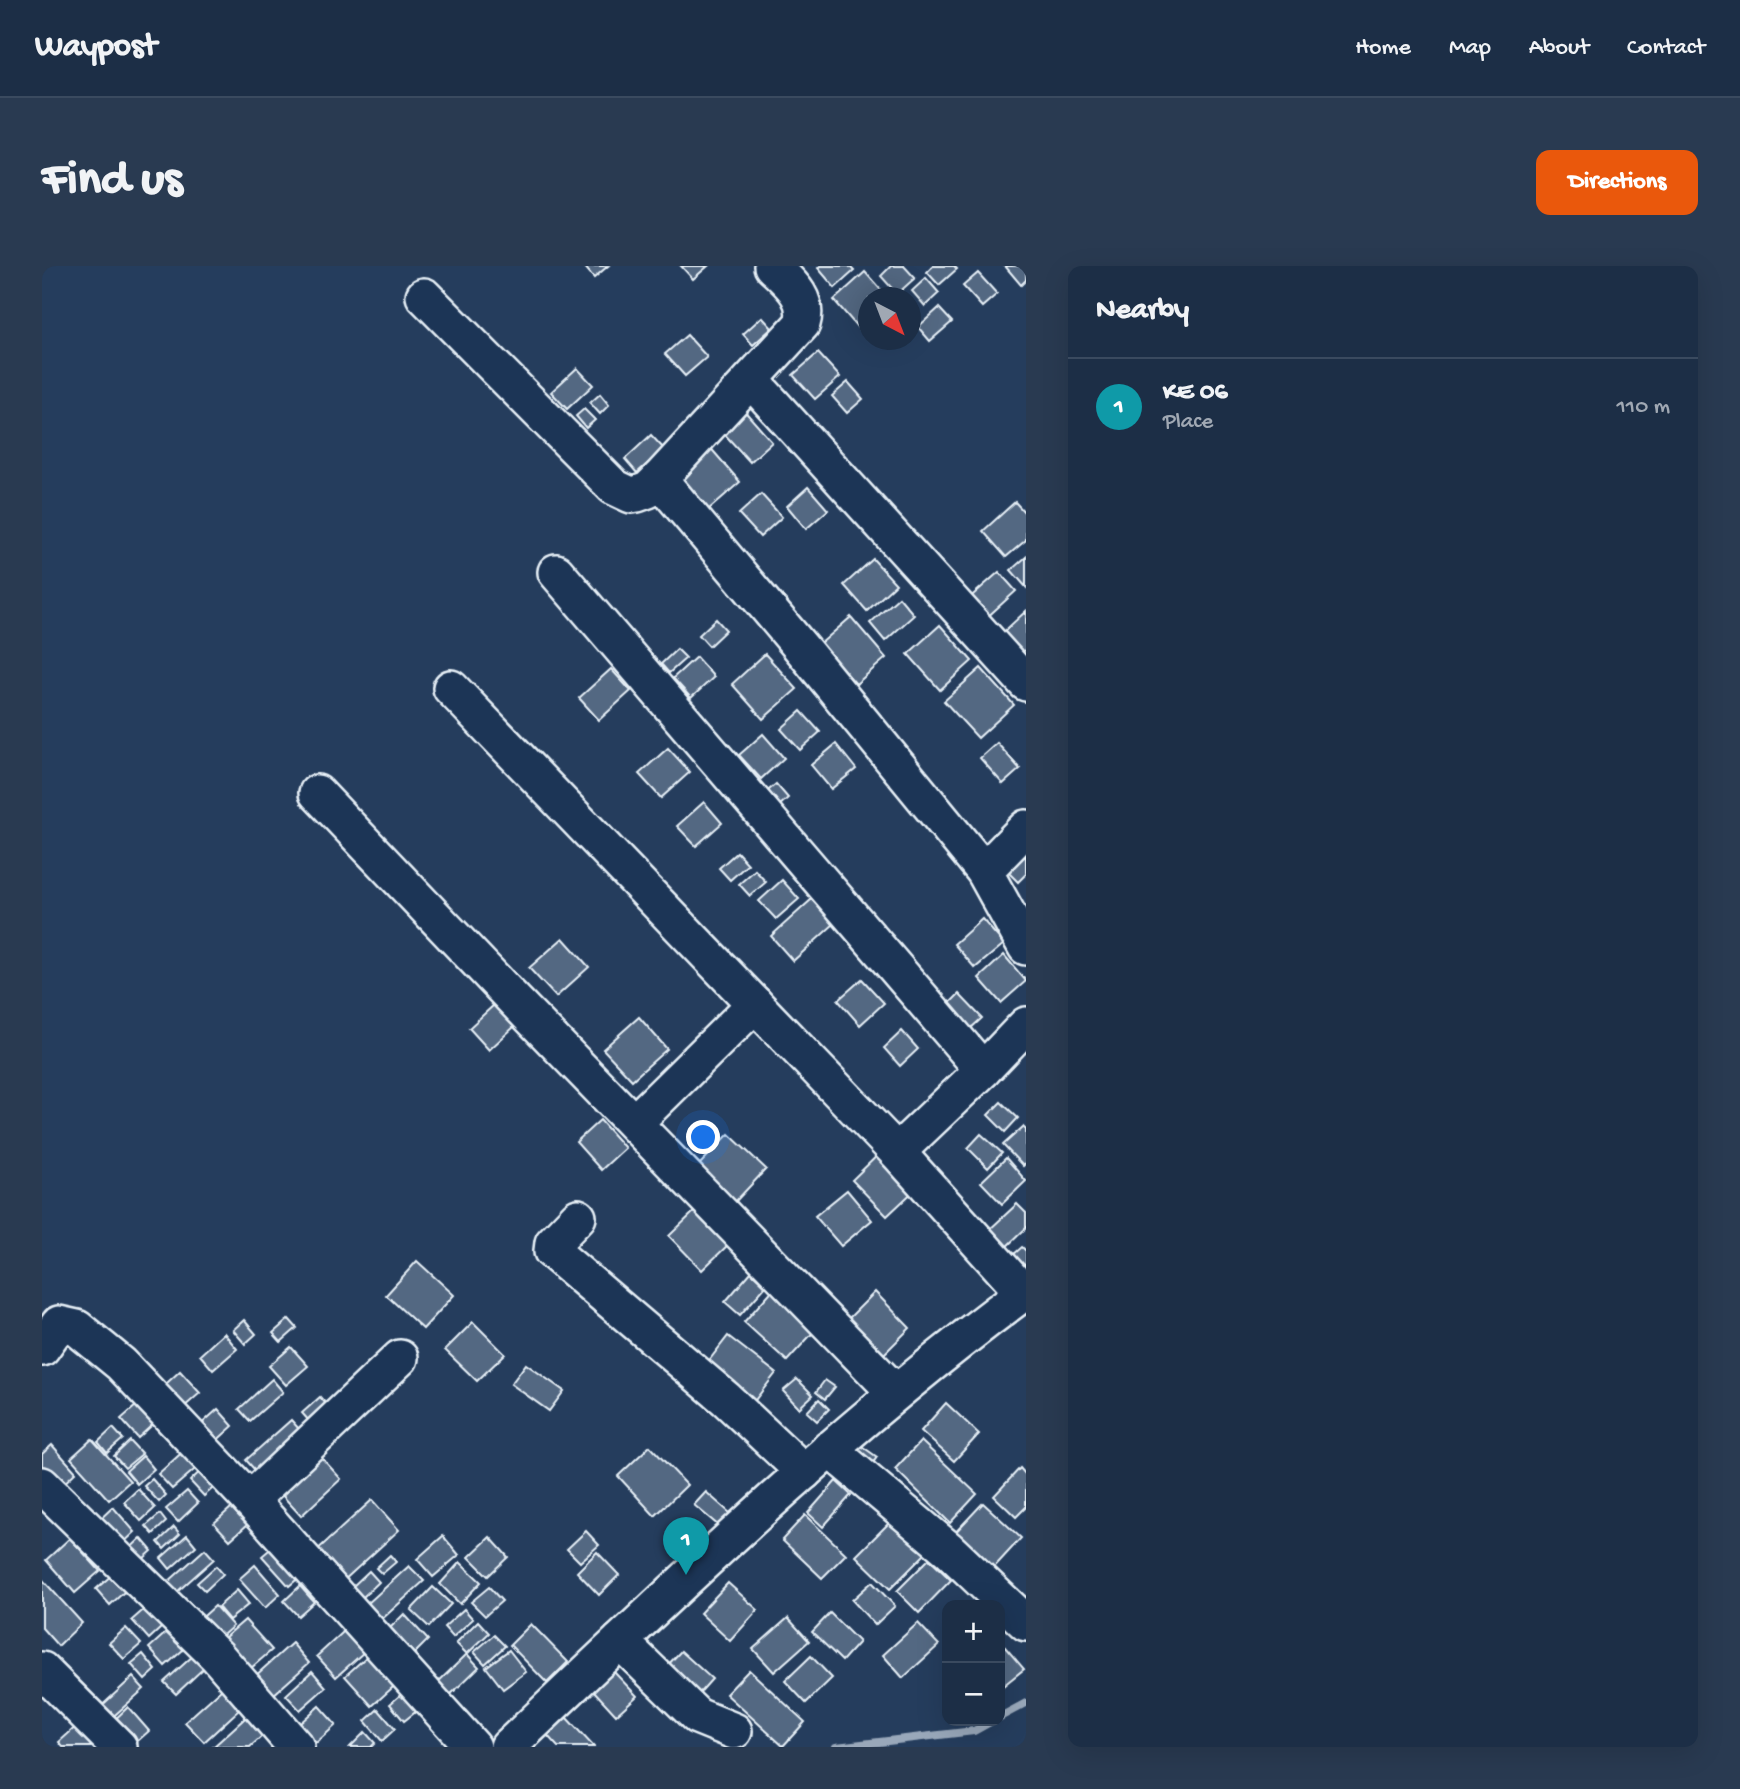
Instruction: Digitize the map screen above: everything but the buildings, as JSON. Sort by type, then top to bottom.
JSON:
[{"type":"street","points":[[424,296],[560,430],[598,473],[614,487],[631,495],[648,490],[796,334],[804,317],[803,303],[799,294],[772,266]]},
{"type":"street","points":[[751,380],[1026,683]]},
{"type":"street","points":[[659,479],[985,872],[1026,947]]},
{"type":"street","points":[[556,572],[983,1070]]},
{"type":"street","points":[[451,688],[897,1152],[1025,1292],[895,1392],[817,1460],[508,1747]]},
{"type":"street","points":[[317,793],[895,1392]]},
{"type":"street","points":[[985,872],[1026,828]]},
{"type":"street","points":[[634,1123],[755,1004]]},
{"type":"street","points":[[897,1152],[1026,1026]]},
{"type":"street","points":[[578,1217],[553,1242],[552,1251],[726,1399],[948,1549],[1026,1623]]},
{"type":"street","points":[[42,1348],[59,1324],[77,1328],[121,1364],[250,1500],[473,1747]]},
{"type":"street","points":[[250,1500],[400,1358]]},
{"type":"street","points":[[42,1485],[217,1656],[296,1747]]},
{"type":"street","points":[[620,1641],[697,1716],[734,1731]]},
{"type":"street","points":[[42,1670],[119,1747]]},
{"type":"waterway","points":[[1005,1714],[1026,1703]]},
{"type":"waterway","points":[[836,1747],[974,1731],[983,1726]]},
{"type":"place","name":"KE 06","points":[[686,1575]]}]
